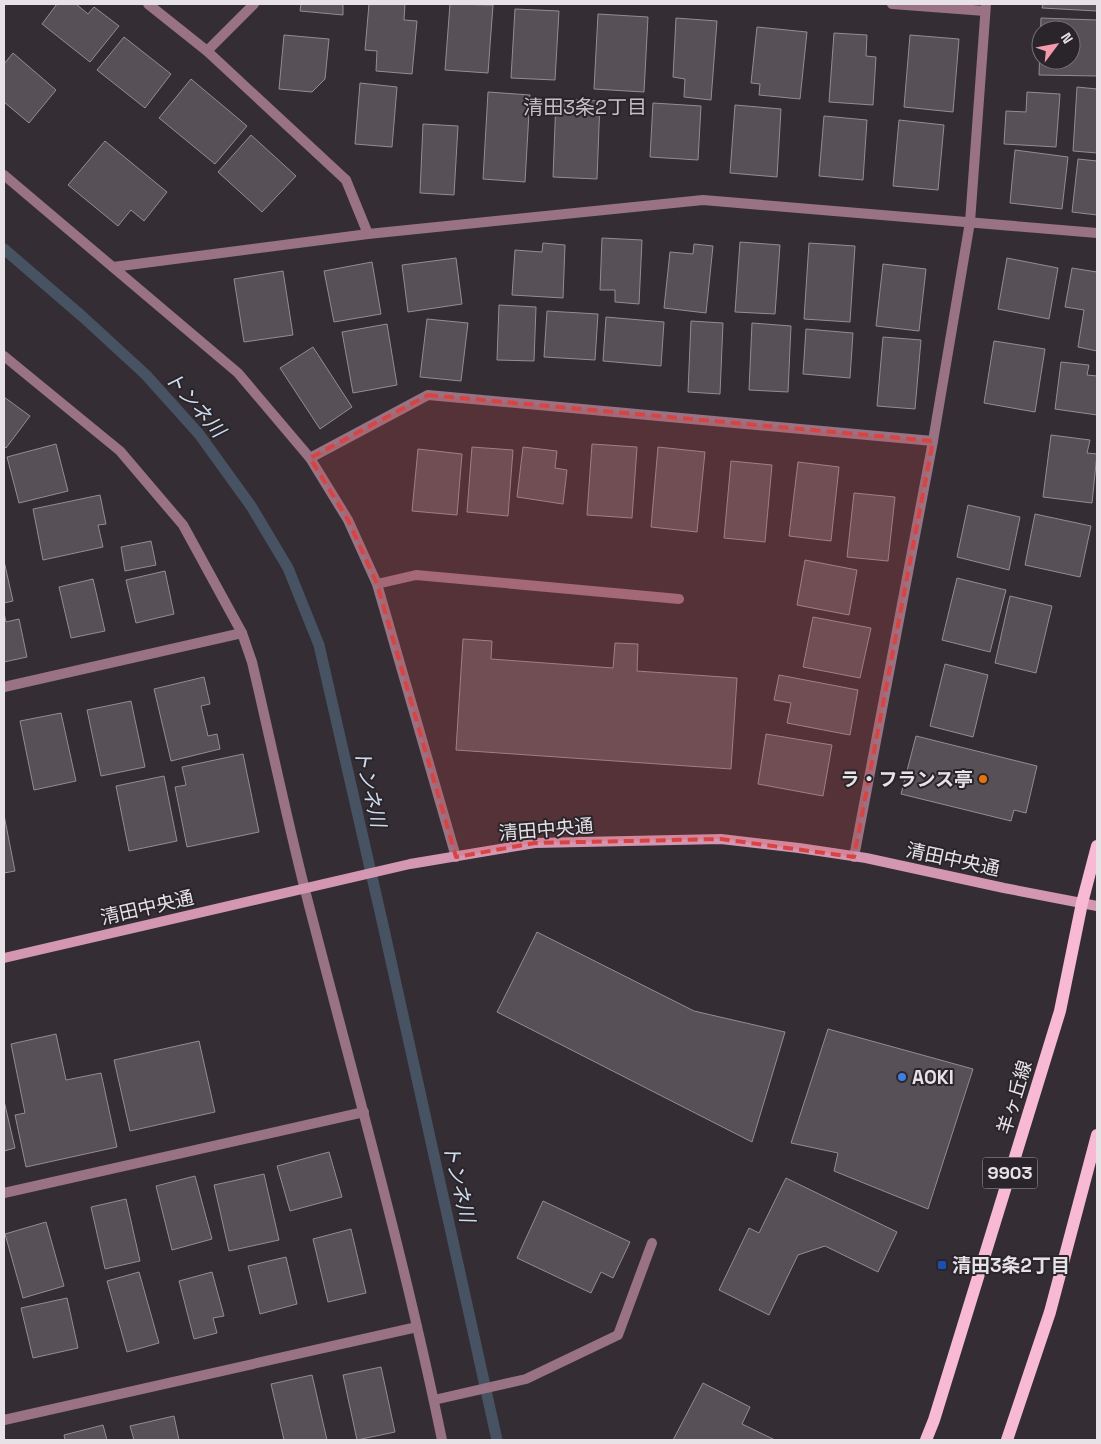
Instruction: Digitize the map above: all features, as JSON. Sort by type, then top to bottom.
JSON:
[{"type":"main road","name":"羊ヶ丘線","points":[[926,1440],[934,1420],[1060,1010],[1082,903],[1097,846]]},
{"type":"main road","points":[[1006,1440],[1050,1312],[1097,1134]]},
{"type":"street","points":[[148,4],[207,51],[346,180],[368,234]]},
{"type":"street","points":[[207,51],[254,4]]},
{"type":"street","points":[[854,857],[933,441],[970,222],[985,8],[892,4]]},
{"type":"street","points":[[4,175],[238,373],[310,458],[348,520],[377,584],[456,857]]},
{"type":"street","points":[[113,267],[368,234],[703,200],[1097,233]]},
{"type":"street","points":[[4,356],[120,451],[183,525],[242,633],[252,662],[305,888],[364,1112],[417,1327],[442,1440]]},
{"type":"street","points":[[310,458],[428,395],[933,441]]},
{"type":"street","points":[[377,584],[416,575],[679,599]]},
{"type":"street","points":[[4,687],[242,633]]},
{"type":"street","name":"清田中央通","points":[[4,958],[410,864],[535,843],[721,839],[799,848],[854,857],[1097,906]]},
{"type":"street","points":[[4,1193],[364,1112]]},
{"type":"street","points":[[434,1400],[526,1379],[618,1335],[652,1243]]},
{"type":"street","points":[[4,1420],[417,1327]]},
{"type":"highlighted area","points":[[428,395],[933,441],[854,857],[721,839],[535,843],[456,857],[377,584],[348,520],[310,458]]},
{"type":"building","points":[[57,4],[76,4],[88,14],[94,7],[119,26],[90,62],[42,24]]},
{"type":"building","points":[[301,4],[343,4],[343,15],[300,11]]},
{"type":"building","points":[[369,4],[405,4],[404,20],[417,21],[412,74],[376,71],[377,51],[365,50]]},
{"type":"building","points":[[450,4],[493,5],[488,73],[445,70]]},
{"type":"building","points":[[1043,4],[1097,4],[1097,11],[1042,8]]},
{"type":"building","points":[[515,9],[559,11],[555,80],[511,78]]},
{"type":"building","points":[[598,14],[648,17],[644,92],[594,89]]},
{"type":"building","points":[[676,18],[717,21],[711,100],[684,97],[685,79],[673,77]]},
{"type":"building","points":[[1041,18],[1097,20],[1097,76],[1039,75],[1039,70],[1081,70],[1081,20],[1041,20]]},
{"type":"building","points":[[757,27],[807,32],[800,99],[759,95],[760,84],[751,83]]},
{"type":"building","points":[[834,33],[867,35],[866,56],[876,57],[873,105],[829,102]]},
{"type":"building","points":[[284,35],[329,39],[325,79],[312,92],[279,89]]},
{"type":"building","points":[[910,35],[959,39],[953,112],[904,107]]},
{"type":"building","points":[[124,37],[171,74],[145,108],[97,70]]},
{"type":"building","points":[[13,53],[56,90],[29,123],[4,102],[4,64]]},
{"type":"building","points":[[191,79],[247,126],[215,164],[159,118]]},
{"type":"building","points":[[360,83],[397,87],[392,147],[355,144]]},
{"type":"building","points":[[1077,87],[1097,89],[1097,153],[1073,151]]},
{"type":"building","points":[[488,92],[530,95],[525,182],[483,179]]},
{"type":"building","points":[[1027,92],[1060,94],[1056,147],[1004,144],[1006,111],[1026,112]]},
{"type":"building","points":[[556,99],[600,101],[597,179],[553,177]]},
{"type":"building","points":[[653,103],[701,106],[698,160],[650,157]]},
{"type":"building","points":[[735,105],[781,109],[777,177],[730,173]]},
{"type":"building","points":[[824,116],[867,120],[863,180],[819,176]]},
{"type":"building","points":[[899,120],[944,125],[938,190],[893,186]]},
{"type":"building","points":[[423,124],[458,126],[454,195],[420,193]]},
{"type":"building","points":[[251,135],[296,176],[262,212],[218,172]]},
{"type":"building","points":[[105,141],[167,192],[144,221],[131,210],[118,226],[68,185]]},
{"type":"building","points":[[1015,150],[1068,157],[1062,209],[1010,203]]},
{"type":"building","points":[[1078,159],[1097,161],[1097,215],[1072,212]]},
{"type":"building","points":[[602,238],[642,240],[639,304],[615,302],[615,290],[600,290]]},
{"type":"building","points":[[740,242],[780,245],[775,314],[735,312]]},
{"type":"building","points":[[543,243],[565,245],[563,298],[512,295],[515,250],[542,252]]},
{"type":"building","points":[[809,243],[855,246],[850,322],[804,319]]},
{"type":"building","points":[[694,244],[713,246],[706,313],[664,308],[670,252],[693,254]]},
{"type":"building","points":[[456,258],[462,304],[408,312],[402,265]]},
{"type":"building","points":[[1007,258],[1058,268],[1049,319],[998,309]]},
{"type":"building","points":[[372,262],[381,314],[334,322],[324,271]]},
{"type":"building","points":[[883,264],[926,269],[919,331],[876,326]]},
{"type":"building","points":[[1072,268],[1097,272],[1097,351],[1078,347],[1084,310],[1065,307]]},
{"type":"building","points":[[283,271],[293,335],[244,342],[234,279]]},
{"type":"building","points":[[499,305],[536,307],[534,361],[497,360]]},
{"type":"building","points":[[547,311],[598,314],[595,360],[544,357]]},
{"type":"building","points":[[606,317],[664,322],[661,366],[603,361]]},
{"type":"building","points":[[427,319],[468,323],[461,381],[420,377]]},
{"type":"building","points":[[691,321],[723,323],[720,394],[688,392]]},
{"type":"building","points":[[752,323],[791,326],[788,392],[749,390]]},
{"type":"building","points":[[387,324],[397,385],[353,393],[342,332]]},
{"type":"building","points":[[806,329],[853,333],[850,378],[803,374]]},
{"type":"building","points":[[883,337],[921,340],[915,409],[877,406]]},
{"type":"building","points":[[994,341],[1045,349],[1035,412],[984,403]]},
{"type":"building","points":[[313,347],[352,407],[320,429],[280,368]]},
{"type":"building","points":[[1061,362],[1089,365],[1087,375],[1097,376],[1097,415],[1055,409]]},
{"type":"building","points":[[4,397],[30,416],[6,448],[4,446]]},
{"type":"building","points":[[1051,435],[1090,440],[1087,453],[1097,454],[1092,503],[1043,497]]},
{"type":"building","points":[[56,444],[68,491],[19,503],[7,457]]},
{"type":"building","points":[[592,444],[637,447],[632,518],[587,515]]},
{"type":"building","points":[[472,447],[513,450],[508,516],[467,512]]},
{"type":"building","points":[[523,447],[557,451],[555,468],[567,470],[563,504],[517,497]]},
{"type":"building","points":[[658,447],[705,452],[697,532],[651,527]]},
{"type":"building","points":[[418,449],[462,454],[457,515],[412,511]]},
{"type":"building","points":[[731,461],[772,465],[765,542],[724,538]]},
{"type":"building","points":[[798,462],[839,467],[831,541],[789,536]]},
{"type":"building","points":[[854,493],[895,497],[888,561],[847,557]]},
{"type":"building","points":[[100,495],[106,524],[98,525],[103,547],[43,560],[33,509]]},
{"type":"building","points":[[968,505],[1020,517],[1009,570],[957,557]]},
{"type":"building","points":[[1035,514],[1091,526],[1080,577],[1025,565]]},
{"type":"building","points":[[151,541],[156,565],[125,571],[121,547]]},
{"type":"building","points":[[805,560],[857,570],[849,615],[797,605]]},
{"type":"building","points":[[4,561],[13,601],[4,603]]},
{"type":"building","points":[[165,571],[174,614],[136,623],[126,580]]},
{"type":"building","points":[[957,578],[1006,590],[990,652],[942,640]]},
{"type":"building","points":[[93,579],[105,631],[71,638],[59,587]]},
{"type":"building","points":[[1010,596],[1052,606],[1036,673],[995,663]]},
{"type":"building","points":[[4,613],[6,622],[19,619],[27,657],[4,662]]},
{"type":"building","points":[[813,617],[871,628],[860,678],[803,667]]},
{"type":"building","points":[[463,639],[492,641],[491,659],[613,668],[615,643],[638,644],[637,671],[737,678],[731,769],[456,750]]},
{"type":"building","points":[[945,664],[988,675],[973,737],[930,726]]},
{"type":"building","points":[[779,675],[858,690],[850,735],[787,723],[791,703],[774,700]]},
{"type":"building","points":[[204,677],[210,704],[201,706],[208,736],[217,734],[220,749],[171,761],[154,689]]},
{"type":"building","points":[[131,701],[145,767],[101,776],[87,710]]},
{"type":"building","points":[[61,713],[76,781],[34,790],[20,721]]},
{"type":"building","points":[[766,734],[832,745],[823,796],[758,784]]},
{"type":"building","points":[[916,736],[1037,766],[1026,813],[1014,810],[1011,821],[901,794]]},
{"type":"building","points":[[243,754],[259,832],[187,847],[175,787],[186,785],[182,767]]},
{"type":"building","points":[[164,776],[177,841],[129,851],[116,786]]},
{"type":"building","points":[[4,815],[15,871],[4,873]]},
{"type":"building","points":[[537,932],[694,1011],[785,1032],[752,1142],[497,1012]]},
{"type":"building","points":[[828,1029],[973,1069],[928,1209],[834,1171],[838,1153],[791,1143]]},
{"type":"building","points":[[56,1034],[66,1080],[101,1073],[117,1147],[26,1167],[15,1115],[25,1113],[11,1044]]},
{"type":"building","points":[[199,1041],[215,1112],[130,1131],[114,1060]]},
{"type":"building","points":[[4,1101],[15,1148],[4,1151]]},
{"type":"building","points":[[329,1152],[342,1197],[290,1211],[277,1166]]},
{"type":"building","points":[[264,1174],[279,1240],[229,1251],[214,1185]]},
{"type":"building","points":[[195,1176],[212,1239],[172,1250],[156,1186]]},
{"type":"building","points":[[786,1178],[897,1232],[878,1272],[825,1246],[798,1255],[769,1315],[719,1290],[749,1228],[759,1233]]},
{"type":"building","points":[[126,1199],[140,1261],[105,1269],[91,1207]]},
{"type":"building","points":[[543,1201],[630,1242],[613,1278],[601,1272],[591,1293],[517,1258]]},
{"type":"building","points":[[46,1222],[64,1286],[23,1298],[5,1234]]},
{"type":"building","points":[[351,1229],[366,1293],[328,1302],[313,1239]]},
{"type":"building","points":[[286,1257],[297,1304],[260,1314],[248,1266]]},
{"type":"building","points":[[139,1272],[159,1343],[127,1352],[107,1281]]},
{"type":"building","points":[[212,1272],[224,1316],[213,1318],[217,1333],[194,1339],[179,1281]]},
{"type":"building","points":[[67,1298],[78,1348],[33,1358],[21,1308]]},
{"type":"building","points":[[381,1367],[395,1432],[357,1440],[343,1375]]},
{"type":"building","points":[[312,1375],[327,1440],[284,1440],[271,1384]]},
{"type":"building","points":[[703,1383],[750,1407],[742,1424],[775,1440],[673,1440]]},
{"type":"building","points":[[174,1416],[179,1440],[134,1440],[130,1426]]},
{"type":"building","points":[[103,1425],[107,1440],[65,1440],[64,1435]]},
{"type":"waterway","name":"トンネ川","points":[[4,249],[83,317],[146,375],[199,434],[251,506],[288,568],[319,645],[497,1440]]},
{"type":"place","name":"ラ・フランス亭","points":[[983,779]]},
{"type":"place","name":"AOKI","points":[[902,1077]]},
{"type":"place","name":"清田3条2丁目","points":[[942,1265]]},
{"type":"district","name":"清田3条2丁目","points":[[585,107]]}]
